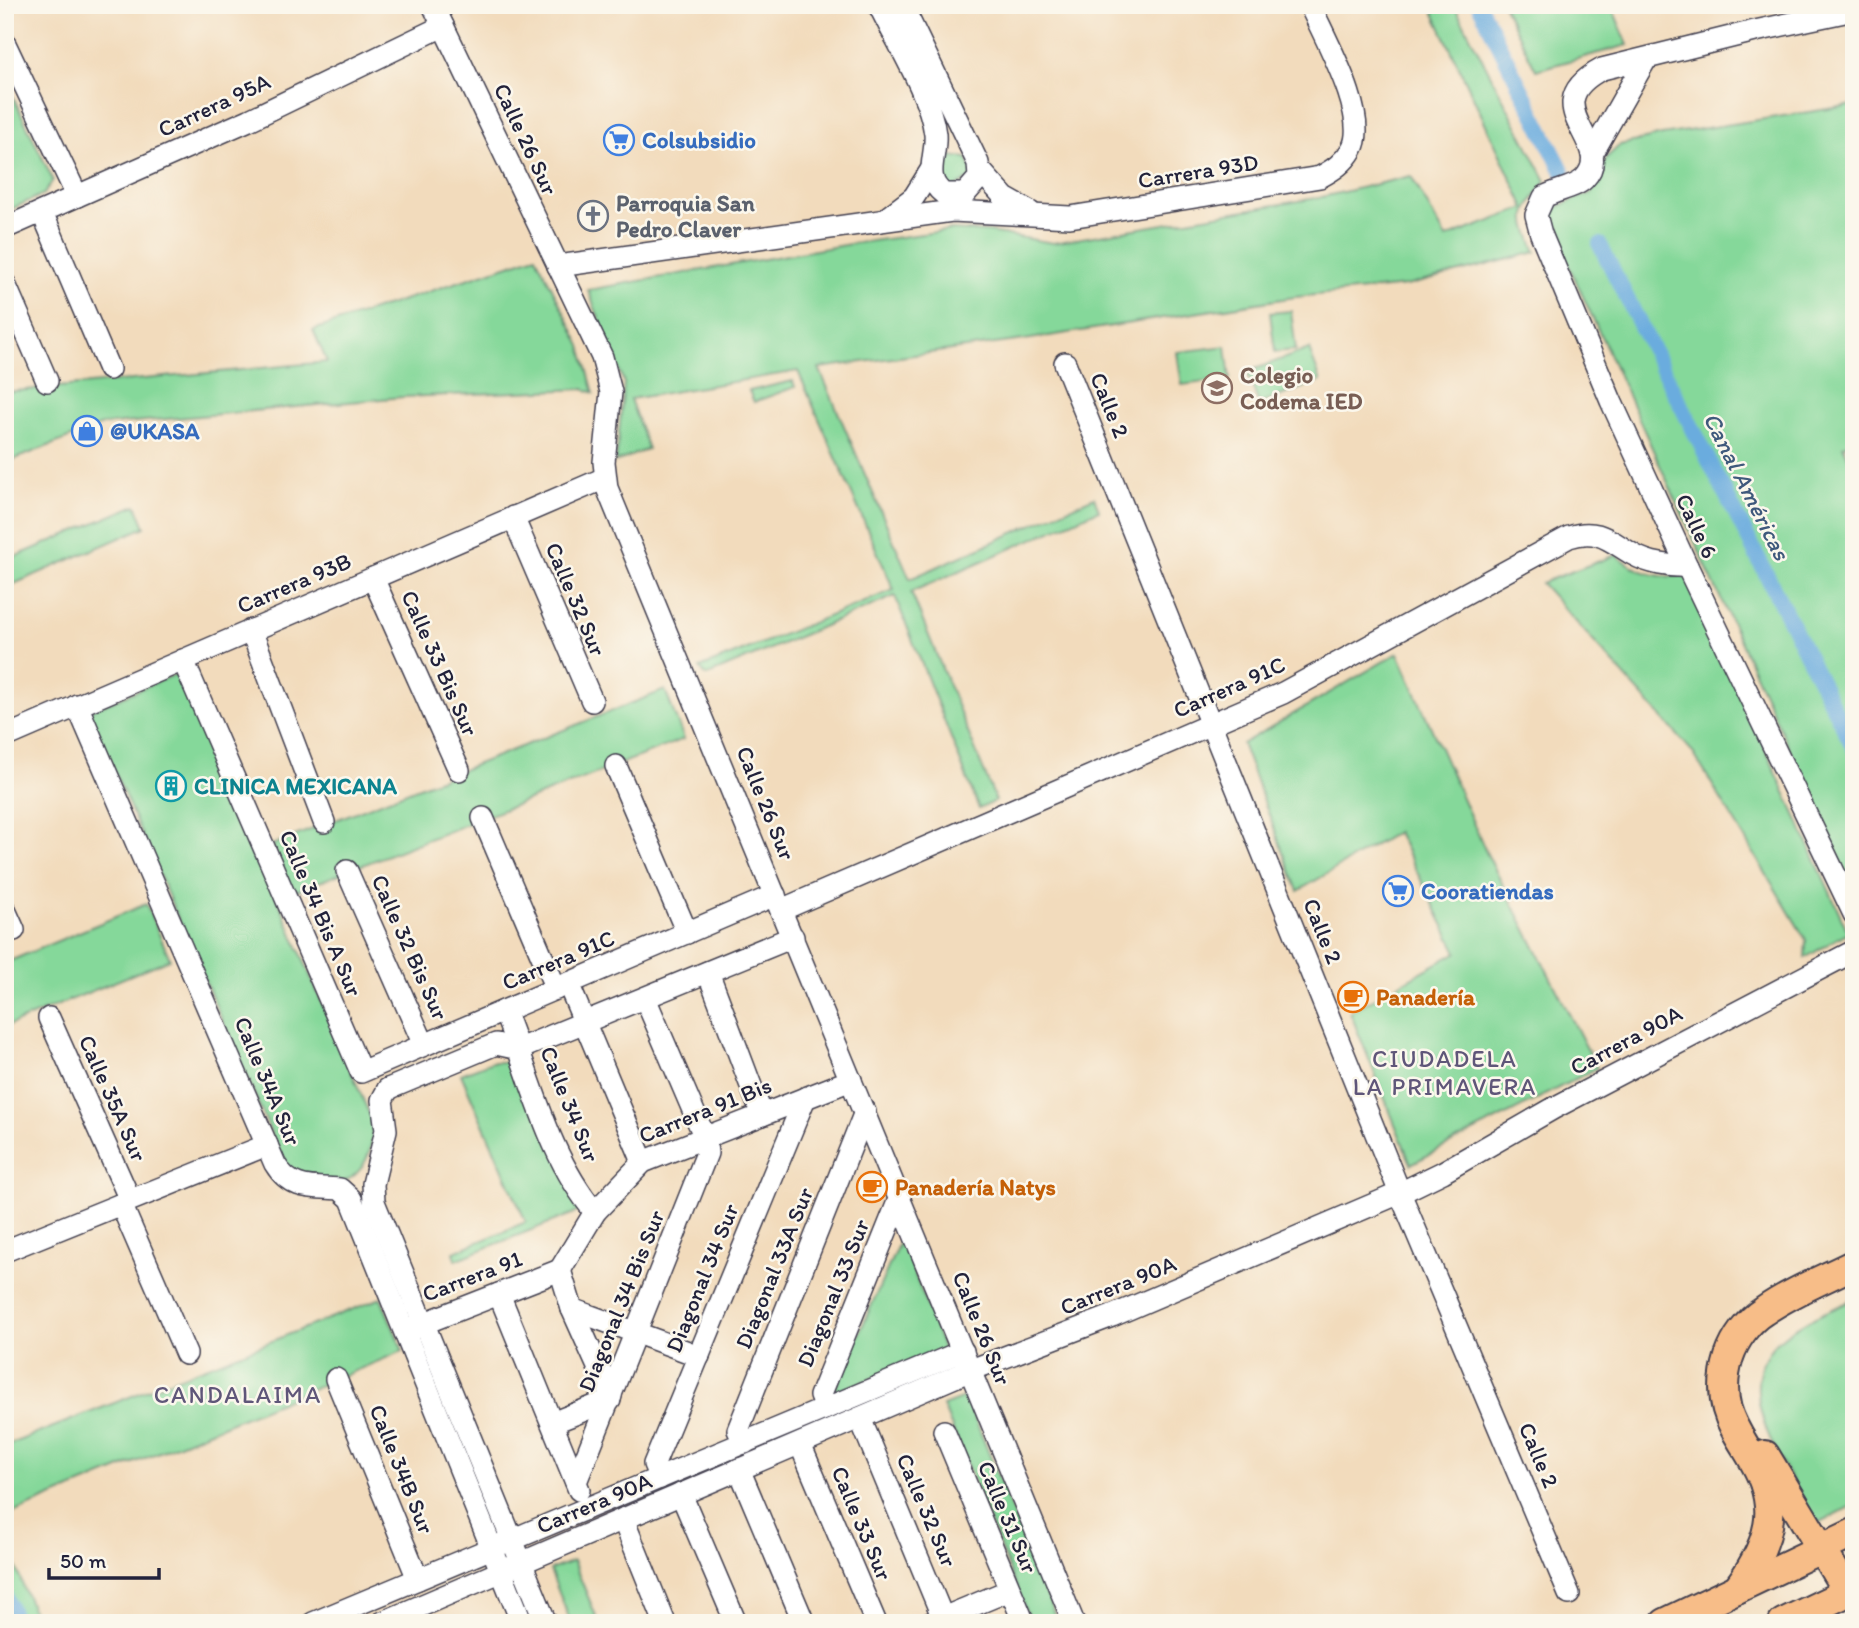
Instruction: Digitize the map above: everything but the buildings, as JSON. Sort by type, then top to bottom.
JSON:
[{"type":"main road","points":[[1737,1589],[1761,1547],[1769,1507],[1763,1482],[1724,1404],[1723,1389],[1730,1353],[1749,1324],[1763,1311],[1854,1265]]},
{"type":"main road","points":[[1783,1623],[1851,1591],[1822,1549],[1754,1433],[1742,1401],[1741,1381],[1746,1362],[1766,1334],[1854,1284]]},
{"type":"main road","points":[[1665,1623],[1854,1533]]},
{"type":"street","name":"Calle 26 Sur","points":[[433,5],[558,266],[609,380],[605,478],[1074,1623]]},
{"type":"street","points":[[879,5],[932,118],[935,148],[931,167],[934,184],[957,202],[977,164]]},
{"type":"street","points":[[902,5],[977,164]]},
{"type":"street","name":"Carrera 93D","points":[[558,266],[879,223],[957,202],[1038,216],[1070,217],[1320,177],[1340,165],[1354,147],[1356,123],[1349,94],[1310,5]]},
{"type":"street","points":[[1592,155],[1572,109],[1574,91],[1602,69],[1755,31],[1854,10]]},
{"type":"street","name":"Carrera 95A","points":[[5,228],[250,120],[443,26]]},
{"type":"street","points":[[5,44],[77,196]]},
{"type":"street","points":[[1592,155],[1646,59]]},
{"type":"street","points":[[931,167],[939,153],[951,148],[964,149],[977,164]]},
{"type":"street","name":"Calle 6","points":[[1592,155],[1586,176],[1581,182],[1544,197],[1536,215],[1541,234],[1611,401],[1854,914]]},
{"type":"street","name":"Carrera 93D","points":[[977,164],[1005,198],[1038,216]]},
{"type":"street","name":"Carrera 93D","points":[[879,223],[914,197],[931,167]]},
{"type":"street","points":[[42,212],[109,369]]},
{"type":"street","points":[[5,284],[47,381]]},
{"type":"street","name":"Calle 2","points":[[1065,363],[1400,1193],[1569,1594]]},
{"type":"street","name":"Carrera 93B","points":[[5,737],[605,478]]},
{"type":"street","name":"Calle 32 Sur","points":[[513,517],[592,701]]},
{"type":"street","name":"Carrera 91C","points":[[369,1068],[687,933],[778,902],[1283,693],[1580,533],[1594,532],[1607,536],[1635,556],[1673,566],[1687,566]]},
{"type":"street","name":"Calle 33 Bis Sur","points":[[373,578],[459,770]]},
{"type":"street","points":[[251,630],[324,822]]},
{"type":"street","name":"Calle 34 Bis A Sur","points":[[183,660],[369,1068]]},
{"type":"street","name":"Calle 34A Sur","points":[[77,705],[267,1145],[286,1179],[310,1189],[340,1189],[347,1193],[414,1327],[513,1540],[546,1623]]},
{"type":"street","points":[[616,766],[687,933]]},
{"type":"street","points":[[483,818],[562,986],[584,1022],[643,1162]]},
{"type":"street","name":"Calle 32 Bis Sur","points":[[347,871],[424,1045]]},
{"type":"street","points":[[388,1089],[496,1044],[519,1049],[793,937]]},
{"type":"street","name":"Carrera 90A","points":[[313,1623],[825,1409],[967,1360],[1112,1316],[1400,1193],[1443,1172],[1554,1108],[1854,951]]},
{"type":"street","points":[[708,972],[762,1115]]},
{"type":"street","points":[[645,998],[705,1138]]},
{"type":"street","name":"Calle 34 Sur","points":[[503,1011],[560,1156],[578,1192],[594,1212]]},
{"type":"street","name":"Calle 35A Sur","points":[[49,1018],[186,1354]]},
{"type":"street","name":"Calle 34A Sur","points":[[369,1068],[388,1089],[382,1100],[386,1130],[373,1193],[414,1327],[492,1549]]},
{"type":"street","name":"Carrera 91 Bis","points":[[560,1270],[594,1212],[643,1162],[851,1080]]},
{"type":"street","name":"Diagonal 34 Sur","points":[[660,1478],[654,1464],[805,1098]]},
{"type":"street","name":"Diagonal 33A Sur","points":[[745,1443],[738,1430],[865,1112]]},
{"type":"street","name":"Diagonal 34 Bis Sur","points":[[576,1482],[703,1166],[707,1153],[705,1138]]},
{"type":"street","points":[[5,1251],[267,1145]]},
{"type":"street","name":"Diagonal 33 Sur","points":[[825,1409],[820,1396],[900,1197]]},
{"type":"street","points":[[552,1423],[610,1398],[572,1309],[560,1270]]},
{"type":"street","name":"Carrera 91","points":[[414,1327],[560,1270]]},
{"type":"street","points":[[499,1294],[587,1509]]},
{"type":"street","points":[[572,1309],[699,1356]]},
{"type":"street","name":"Carrera 90A","points":[[381,1623],[860,1418],[967,1360]]},
{"type":"street","name":"Calle 34B Sur","points":[[336,1379],[418,1579]]},
{"type":"street","name":"Calle 32 Sur","points":[[860,1418],[940,1621]]},
{"type":"street","name":"Calle 31 Sur","points":[[944,1432],[1024,1623]]},
{"type":"street","name":"Calle 33 Sur","points":[[800,1444],[876,1623]]},
{"type":"street","points":[[739,1469],[804,1623]]},
{"type":"street","points":[[681,1494],[736,1623]]},
{"type":"street","points":[[623,1519],[665,1623]]},
{"type":"street","points":[[492,1549],[522,1623]]},
{"type":"street","points":[[940,1621],[1010,1590]]},
{"type":"green space","points":[[1430,5],[1454,5],[1546,181],[1526,214],[1527,229],[1536,252],[1406,286],[1295,297],[1024,340],[819,368],[910,579],[1094,497],[1099,510],[911,592],[996,801],[979,809],[895,596],[706,676],[700,668],[894,590],[798,371],[630,399],[648,449],[616,462],[624,383],[588,290],[850,244],[951,230],[990,232],[1053,243],[1322,197],[1411,176],[1446,238],[1525,208]]},
{"type":"green space","points":[[1503,5],[1611,5],[1628,45],[1536,70]]},
{"type":"green space","points":[[5,80],[53,180],[44,194],[5,212]]},
{"type":"green space","points":[[1854,105],[1854,441],[1843,446],[1854,469],[1854,891],[1559,244],[1548,210],[1591,193],[1607,157],[1620,145],[1662,135]]},
{"type":"green space","points":[[949,156],[967,158],[974,175],[951,190],[938,168]]},
{"type":"green space","points":[[536,256],[581,346],[594,393],[584,389],[403,397],[102,425],[5,463],[5,392],[327,362],[313,330]]},
{"type":"green space","points":[[1291,311],[1296,350],[1275,352],[1270,313]]},
{"type":"green space","points":[[1226,346],[1230,379],[1182,385],[1177,352]]},
{"type":"green space","points":[[1309,349],[1321,381],[1259,404],[1247,372]]},
{"type":"green space","points":[[793,381],[795,387],[754,402],[749,391]]},
{"type":"green space","points":[[136,505],[145,527],[5,588],[5,561]]},
{"type":"green space","points":[[1616,555],[1649,573],[1687,575],[1848,932],[1805,958],[1806,940],[1692,751],[1541,583]]},
{"type":"green space","points":[[1398,653],[1487,854],[1597,1068],[1411,1164],[1350,1012],[1457,952],[1397,832],[1298,891],[1242,744]]},
{"type":"green space","points":[[181,672],[371,1118],[372,1139],[366,1161],[352,1177],[342,1182],[331,1183],[288,1172],[88,711]]},
{"type":"green space","points":[[665,690],[684,739],[291,893],[272,845]]},
{"type":"green space","points":[[146,904],[170,959],[5,1027],[5,963]]},
{"type":"green space","points":[[492,1062],[505,1062],[518,1072],[582,1210],[456,1260],[454,1252],[526,1222],[461,1074]]},
{"type":"green space","points":[[901,1238],[944,1351],[833,1393]]},
{"type":"green space","points":[[381,1298],[403,1351],[8,1515],[5,1446]]},
{"type":"green space","points":[[1854,1299],[1854,1505],[1817,1524],[1780,1460],[1769,1435],[1761,1411],[1758,1387],[1762,1364],[1775,1344],[1802,1324]]},
{"type":"green space","points":[[966,1397],[1058,1623],[1031,1623],[943,1406]]},
{"type":"green space","points":[[5,1538],[37,1623],[5,1623]]},
{"type":"green space","points":[[573,1561],[599,1623],[571,1623],[550,1570]]},
{"type":"waterway","name":"Canal Américas","points":[[1479,5],[1563,172]]},
{"type":"waterway","name":"Canal Américas","points":[[1600,245],[1854,748]]},
{"type":"waterway","points":[[5,1596],[16,1623]]},
{"type":"place","name":"Colsubsidio","points":[[619,140]]},
{"type":"place","name":"Parroquia San Pedro Claver","points":[[593,216]]},
{"type":"place","name":"Colegio Codema IED","points":[[1217,388]]},
{"type":"place","name":"@UKASA","points":[[87,431]]},
{"type":"place","name":"CLINICA MEXICANA","points":[[171,786]]},
{"type":"place","name":"Cooratiendas","points":[[1398,891]]},
{"type":"place","name":"Panadería","points":[[1353,997]]},
{"type":"place","name":"Panadería Natys","points":[[872,1187]]},
{"type":"district","name":"CIUDADELA LA PRIMAVERA","points":[[1445,1072]]},
{"type":"district","name":"CANDALAIMA","points":[[238,1394]]}]
